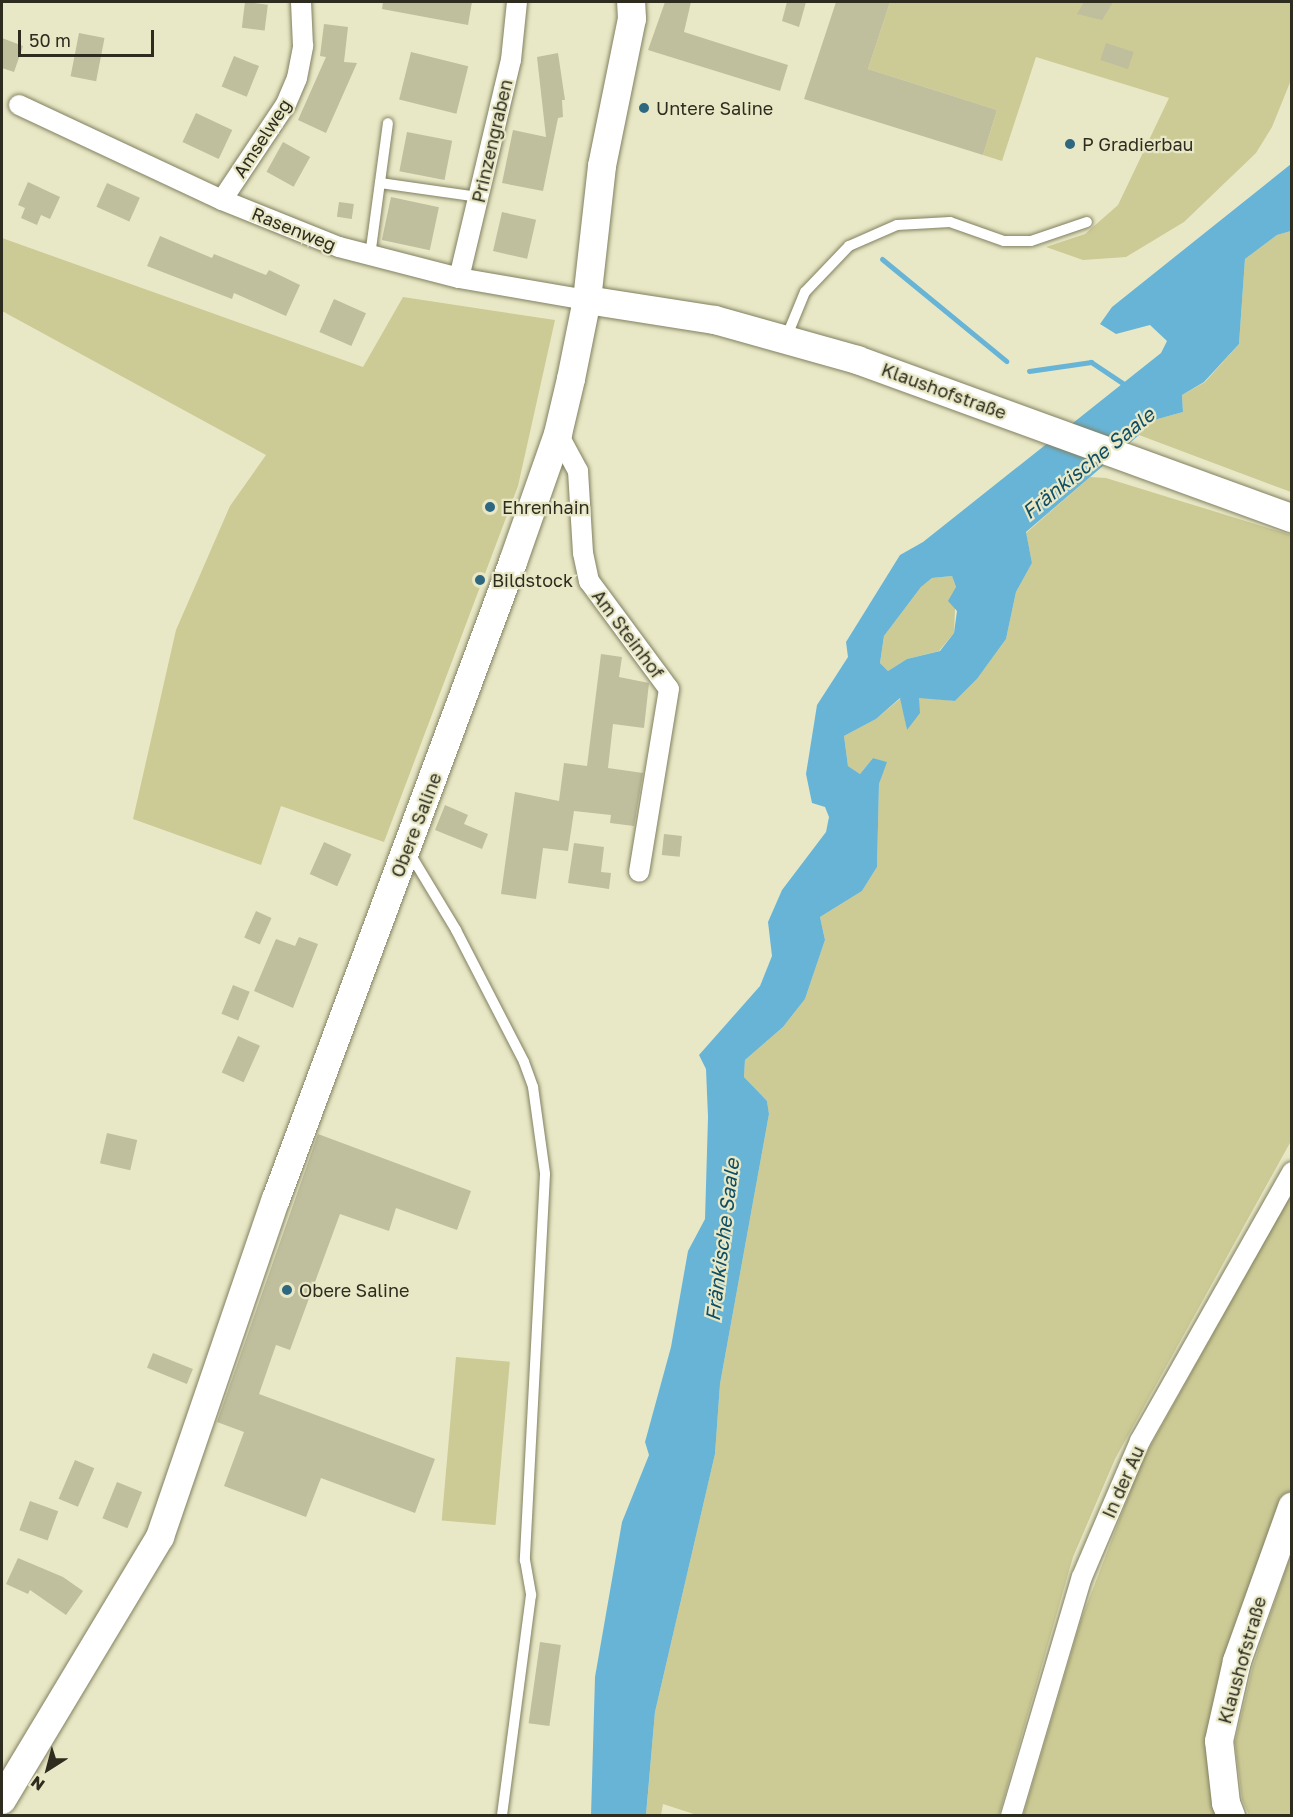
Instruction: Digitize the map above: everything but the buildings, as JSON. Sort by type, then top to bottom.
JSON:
[{"type":"main road","points":[[558,434],[587,300],[602,165],[632,19],[631,2]]},
{"type":"main road","name":"Klaushofstraße","points":[[587,300],[715,320],[786,338],[968,399],[1289,517]]},
{"type":"main road","name":"Obere Saline","points":[[2,1800],[160,1537],[276,1199],[408,849],[558,434]]},
{"type":"main road","name":"Klaushofstraße","points":[[1231,1815],[1226,1803],[1219,1741],[1238,1661],[1292,1507]]},
{"type":"street","name":"Amselweg","points":[[222,200],[286,104],[297,78],[303,46],[301,2]]},
{"type":"street","name":"Prinzengraben","points":[[459,278],[511,60],[517,2]]},
{"type":"street","name":"Rasenweg","points":[[19,105],[222,200],[370,256],[459,278],[587,300]]},
{"type":"street","name":"Am Steinhof","points":[[558,434],[578,471],[583,553],[589,581],[669,689],[639,872]]},
{"type":"street","name":"In der Au","points":[[1011,1815],[1082,1577],[1140,1441],[1292,1172]]},
{"type":"lane","points":[[370,256],[388,123]]},
{"type":"lane","points":[[380,183],[478,197]]},
{"type":"lane","points":[[786,338],[805,292],[849,246],[897,225],[950,222],[1004,241],[1031,241],[1087,222]]},
{"type":"lane","points":[[408,849],[456,930],[524,1062],[533,1087],[545,1174],[525,1560],[531,1595],[502,1815]]},
{"type":"shaded area","points":[[890,2],[1291,2],[1291,80],[1272,127],[1256,153],[1184,222],[1126,257],[1083,260],[1046,247],[1085,234],[1118,205],[1169,98],[1036,57],[1002,161],[983,155],[997,110],[868,69]]},
{"type":"shaded area","points":[[1291,231],[1291,492],[1139,435],[1147,422],[1183,412],[1182,395],[1205,382],[1239,344],[1245,259],[1277,235]]},
{"type":"shaded area","points":[[2,238],[363,367],[403,297],[555,320],[518,486],[384,842],[281,806],[261,865],[133,819],[176,630],[230,506],[266,455],[2,311]]},
{"type":"shaded area","points":[[1090,477],[1106,478],[1291,535],[1291,1141],[1115,1459],[1073,1557],[999,1815],[700,1816],[663,1804],[661,1815],[646,1816],[655,1712],[715,1454],[720,1384],[769,1114],[767,1101],[744,1077],[745,1060],[783,1027],[805,999],[825,940],[820,917],[862,891],[877,867],[879,784],[886,762],[873,758],[860,774],[848,766],[844,736],[876,719],[901,698],[907,730],[919,697],[955,701],[977,679],[1006,639],[1016,592],[1032,563],[1026,533]]},
{"type":"shaded area","points":[[952,576],[956,587],[954,633],[939,651],[907,659],[888,671],[880,663],[884,636],[921,587],[932,578]]},
{"type":"shaded area","points":[[1291,1194],[1291,1489],[1229,1659],[1222,1815],[1023,1816],[1081,1620],[1142,1461]]},
{"type":"shaded area","points":[[456,1357],[510,1362],[496,1525],[442,1520]]},
{"type":"shaded area","points":[[1291,1554],[1291,1815],[1249,1815],[1242,1799],[1235,1742],[1253,1666]]},
{"type":"water","name":"Fränkische Saale","points":[[1291,164],[1291,231],[1277,235],[1245,259],[1239,344],[1204,382],[1182,395],[1183,412],[1147,422],[1139,435],[1026,532],[1032,563],[1016,592],[1006,639],[977,679],[955,701],[919,698],[920,713],[907,730],[900,698],[876,719],[844,736],[848,766],[860,774],[873,758],[887,762],[879,784],[877,867],[862,891],[820,917],[825,940],[805,999],[783,1027],[745,1060],[744,1077],[767,1101],[769,1114],[720,1384],[715,1454],[655,1712],[646,1815],[591,1816],[595,1677],[622,1522],[649,1455],[645,1442],[671,1347],[688,1251],[705,1219],[708,1117],[706,1069],[699,1055],[760,986],[772,956],[768,922],[782,890],[826,832],[829,817],[825,807],[812,803],[806,774],[817,705],[848,657],[846,642],[900,555],[923,542],[1161,353],[1167,341],[1150,325],[1116,334],[1100,324],[1112,307]],"holes":[[[952,576],[956,587],[948,601],[957,611],[954,633],[940,651],[907,659],[888,671],[880,663],[884,636],[921,587],[932,578]]]},
{"type":"waterway","points":[[882,259],[1006,361]]},
{"type":"waterway","points":[[1029,371],[1091,362],[1127,386]]},
{"type":"place","name":"Untere Saline","points":[[644,108]]},
{"type":"place","name":"P Gradierbau","points":[[1070,144]]},
{"type":"place","name":"Ehrenhain","points":[[490,507]]},
{"type":"place","name":"Bildstock","points":[[480,580]]},
{"type":"place","name":"Obere Saline","points":[[287,1290]]}]
